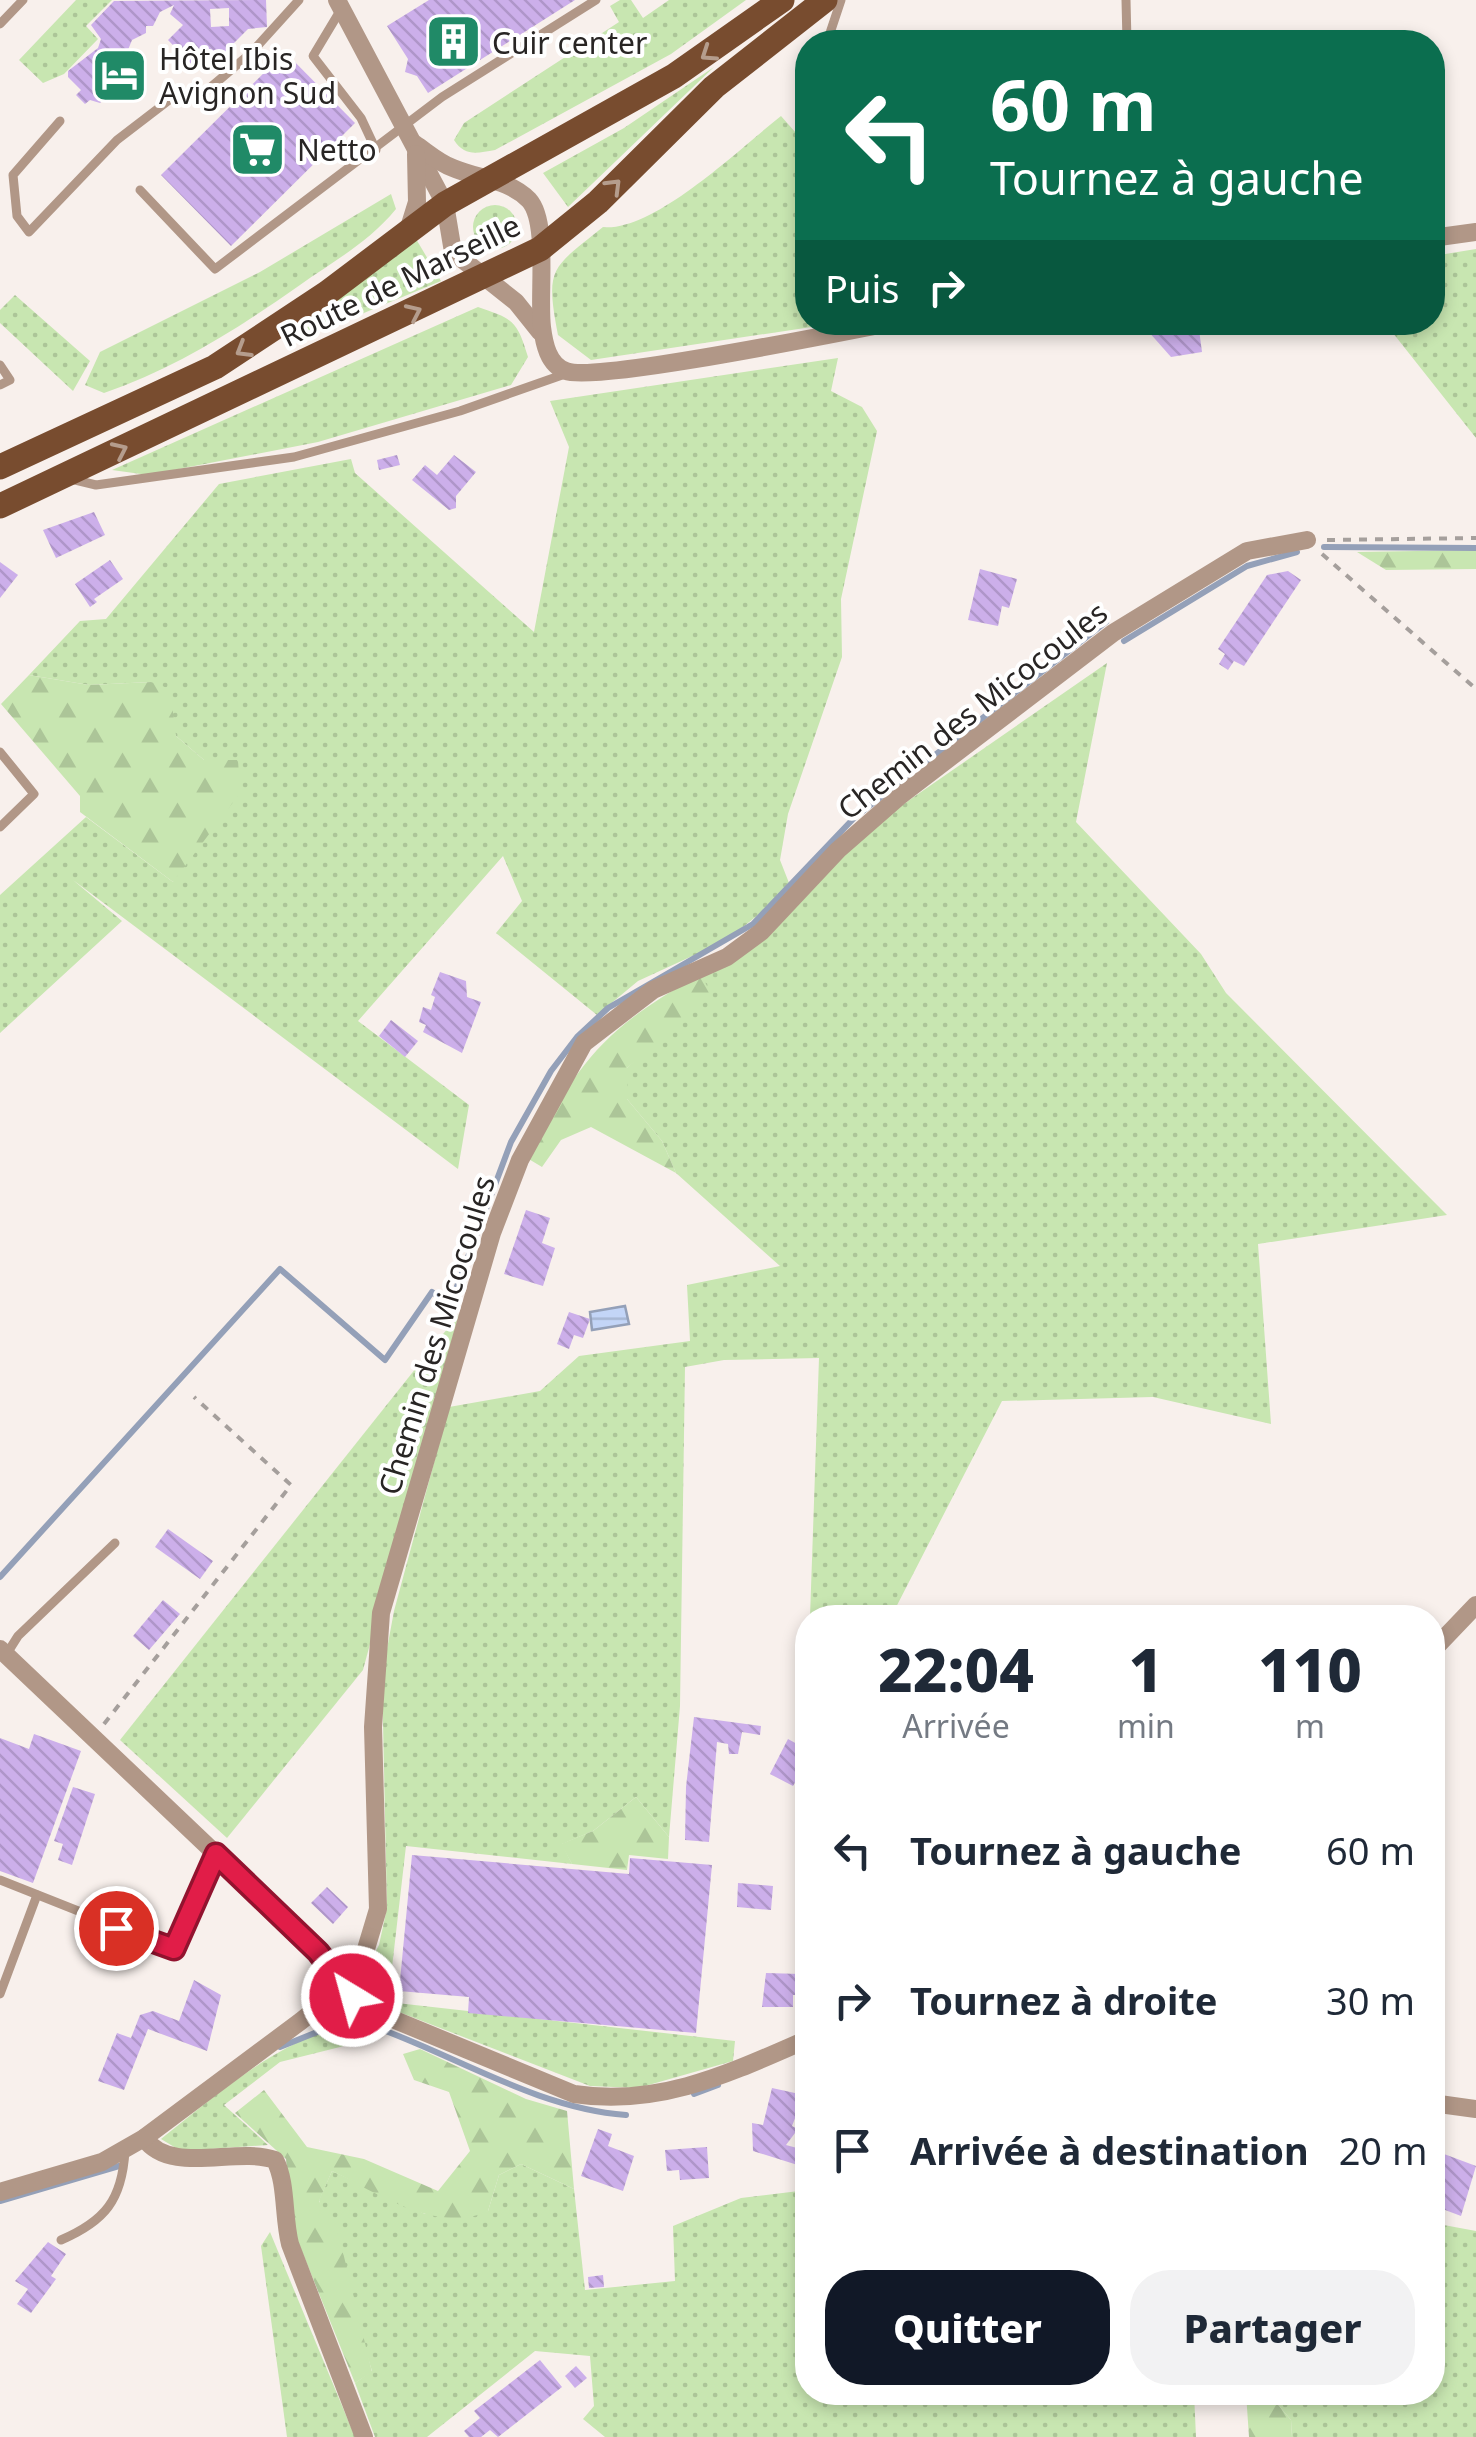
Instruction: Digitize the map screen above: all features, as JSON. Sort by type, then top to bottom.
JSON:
[{"type":"main road","name":"Route de Marseille","points":[[0,467],[215,367],[445,204],[686,69],[782,0]]},
{"type":"main road","name":"Route de Marseille","points":[[0,506],[488,278],[540,249],[598,202],[714,87],[825,0]]},
{"type":"street","points":[[339,4],[445,204],[453,252],[516,302],[544,338],[556,365],[568,373],[629,368],[821,335]]},
{"type":"street","points":[[410,136],[448,166],[488,178],[532,203],[540,249],[538,297],[544,338]]},
{"type":"street","points":[[408,232],[417,202],[410,136]]},
{"type":"street","points":[[1445,236],[1476,232]]},
{"type":"street","name":"Chemin des Micocoules","points":[[343,1987],[363,1959],[378,1908],[374,1726],[381,1613],[492,1233],[520,1160],[565,1070],[584,1043],[621,1012],[653,990],[727,956],[761,932],[838,850],[900,794],[1113,634],[1247,551],[1307,540]]},
{"type":"street","points":[[1445,1638],[1476,1606]]},
{"type":"street","points":[[3,1652],[318,1952],[343,1987],[378,2013],[574,2094],[608,2100],[673,2093],[795,2044]]},
{"type":"street","points":[[0,2192],[102,2162],[144,2138],[343,1987]]},
{"type":"street","points":[[1445,2105],[1476,2109]]},
{"type":"street","points":[[144,2138],[158,2151],[181,2158],[260,2154],[275,2160],[281,2171],[282,2214],[290,2244],[364,2437]]},
{"type":"lane","points":[[0,24],[23,0]]},
{"type":"lane","points":[[60,121],[14,174],[17,216],[28,232],[118,140],[177,94],[205,92],[251,53],[299,0]]},
{"type":"lane","points":[[140,190],[215,269],[376,150],[410,136],[442,97],[596,0]]},
{"type":"lane","points":[[832,30],[841,0]]},
{"type":"lane","points":[[1126,0],[1127,30]]},
{"type":"lane","points":[[339,4],[313,56],[361,118],[376,150]]},
{"type":"lane","points":[[0,365],[10,380],[0,384]]},
{"type":"lane","points":[[63,477],[96,486],[294,457],[460,410],[568,373]]},
{"type":"lane","points":[[0,752],[34,794],[0,828]]},
{"type":"lane","points":[[3,1652],[115,1543]]},
{"type":"lane","points":[[0,1880],[174,1949],[216,1854]]},
{"type":"lane","points":[[0,1994],[37,1895]]},
{"type":"lane","points":[[61,2240],[94,2226],[117,2195],[126,2148]]},
{"type":"path","points":[[1307,540],[1476,538]]},
{"type":"path","points":[[1307,540],[1476,688]]},
{"type":"path","points":[[91,1739],[291,1485],[194,1397]]},
{"type":"green space","points":[[76,0],[112,0],[86,26],[98,39],[64,74],[43,83],[19,60]]},
{"type":"green space","points":[[620,0],[631,0],[643,18],[669,0],[746,0],[671,54],[495,150],[472,152],[458,145],[454,140],[464,123],[619,22],[610,6]]},
{"type":"green space","points":[[714,67],[568,207],[543,173],[624,128]]},
{"type":"green space","points":[[781,116],[795,132],[795,329],[591,360],[558,335],[552,295],[556,271],[562,262],[603,227],[624,225],[647,216],[720,167]]},
{"type":"green space","points":[[391,194],[396,209],[374,232],[229,332],[156,372],[104,393],[85,385],[100,352],[260,272]]},
{"type":"green space","points":[[495,205],[511,211],[517,227],[511,243],[495,249],[479,243],[473,227],[479,211]]},
{"type":"green space","points":[[416,239],[441,281],[306,337],[301,325]]},
{"type":"green space","points":[[1476,249],[1476,438],[1394,335],[1445,335],[1445,254]]},
{"type":"green space","points":[[15,295],[90,361],[73,391],[0,323],[0,310]]},
{"type":"green space","points":[[478,307],[506,318],[520,335],[528,357],[511,385],[318,442],[148,475],[112,470]]},
{"type":"green space","points":[[838,358],[831,391],[862,407],[877,431],[841,599],[842,657],[788,814],[780,860],[791,888],[727,940],[638,981],[597,1015],[496,933],[522,901],[503,856],[358,1021],[469,1105],[458,1169],[73,880],[122,921],[0,1033],[0,895],[86,817],[173,882],[204,760],[176,736],[151,682],[89,685],[29,675],[80,621],[106,619],[219,484],[351,459],[355,473],[534,632],[569,447],[550,401]]},
{"type":"green space","points":[[1476,550],[1476,569],[1386,570],[1357,552]]},
{"type":"green space","points":[[1107,663],[1076,822],[1201,954],[1226,993],[1447,1215],[1258,1244],[1271,1424],[1153,1397],[1002,1401],[897,1605],[810,1605],[819,1358],[724,1360],[685,1367],[680,1706],[669,1837],[636,1797],[593,1831],[562,1844],[572,1864],[406,1846],[388,2002],[735,2041],[733,2061],[638,2088],[590,2086],[386,2007],[358,1985],[379,1945],[387,1908],[382,1676],[394,1611],[449,1407],[540,1391],[579,1356],[690,1341],[687,1285],[780,1266],[676,1173],[662,1141],[627,1099],[627,1068],[659,1037],[701,974],[872,826]]},
{"type":"green space","points":[[29,675],[89,685],[151,682],[170,689],[176,736],[204,760],[238,760],[240,793],[173,882],[80,812],[80,796],[1,704]]},
{"type":"green space","points":[[701,974],[712,996],[627,1068],[627,1099],[662,1141],[676,1173],[591,1127],[561,1140],[542,1167],[527,1158],[563,1095],[597,1050],[640,1012]]},
{"type":"green space","points":[[459,1314],[363,1670],[227,1838],[120,1740]]},
{"type":"green space","points":[[636,1797],[669,1837],[668,1859],[629,1855],[627,1870],[572,1864],[561,1844],[593,1831]]},
{"type":"green space","points":[[352,2023],[348,2045],[280,2062],[224,2105],[268,2145],[181,2151],[161,2139],[275,2055],[300,2041]]},
{"type":"green space","points":[[420,2049],[526,2099],[567,2111],[574,2189],[521,2164],[499,2175],[488,2211],[449,2218],[428,2215],[388,2200],[332,2171],[319,2201],[339,2236],[372,2372],[355,2383],[291,2224],[286,2159],[235,2113],[264,2090],[307,2147],[364,2159],[438,2191],[470,2151],[449,2092],[414,2080],[403,2054]]},
{"type":"green space","points":[[521,2164],[574,2189],[585,2290],[675,2281],[673,2226],[741,2198],[795,2191],[795,2405],[1195,2405],[1196,2437],[605,2437],[583,2419],[594,2406],[590,2356],[535,2351],[427,2437],[375,2437],[355,2383],[372,2371],[319,2200],[332,2171],[425,2214],[488,2211],[499,2175]]},
{"type":"green space","points":[[1445,2225],[1476,2231],[1476,2437],[1292,2437],[1291,2420],[1278,2405],[1445,2405]]},
{"type":"green space","points":[[270,2232],[355,2437],[287,2437],[261,2246]]},
{"type":"green space","points":[[1247,2405],[1278,2405],[1291,2420],[1292,2437],[1249,2437]]},
{"type":"water","points":[[625,1306],[629,1324],[592,1330],[590,1312]]},
{"type":"building","points":[[266,0],[267,27],[248,29],[231,46],[229,54],[210,53],[195,68],[168,40],[183,25],[170,14],[174,5],[160,12],[153,26],[146,26],[146,33],[132,40],[128,50],[139,61],[130,74],[100,103],[90,100],[85,104],[76,95],[81,90],[68,77],[68,71],[98,48],[101,39],[91,25],[114,1]],"holes":[[[229,8],[229,26],[211,27],[210,9]]]},
{"type":"building","name":"Cuir center","points":[[429,0],[575,0],[428,93],[417,76],[405,72],[408,59],[387,26]]},
{"type":"building","name":"Netto","points":[[285,52],[355,123],[231,246],[161,175]]},
{"type":"building","points":[[1152,335],[1200,335],[1202,352],[1171,357]]},
{"type":"building","points":[[397,455],[400,465],[379,470],[377,460]]},
{"type":"building","points":[[454,455],[476,472],[456,496],[456,508],[449,510],[412,480],[425,465],[437,475]]},
{"type":"building","points":[[94,512],[105,535],[56,558],[43,530]]},
{"type":"building","points":[[110,560],[123,579],[94,599],[97,602],[90,607],[75,584]]},
{"type":"building","points":[[0,562],[18,575],[0,598]]},
{"type":"building","points":[[980,569],[1017,579],[1009,608],[1002,606],[998,626],[968,620]]},
{"type":"building","points":[[1288,571],[1301,580],[1244,666],[1234,661],[1228,670],[1219,664],[1225,654],[1218,649],[1267,575]]},
{"type":"building","points":[[440,972],[466,981],[467,997],[481,1002],[462,1053],[423,1032],[426,1025],[419,1022],[423,1007],[431,1010],[435,997],[431,995]]},
{"type":"building","points":[[391,1020],[418,1041],[405,1057],[379,1036]]},
{"type":"building","points":[[526,1210],[550,1218],[542,1243],[555,1248],[543,1286],[504,1274]]},
{"type":"building","points":[[569,1312],[590,1319],[583,1338],[574,1335],[569,1349],[557,1344]]},
{"type":"building","points":[[168,1529],[213,1561],[200,1579],[155,1547]]},
{"type":"building","points":[[163,1600],[180,1614],[149,1650],[133,1636]]},
{"type":"building","points":[[694,1717],[761,1726],[760,1735],[742,1732],[738,1754],[729,1754],[728,1744],[717,1742],[709,1842],[685,1840]]},
{"type":"building","points":[[34,1734],[81,1751],[33,1883],[0,1871],[0,1738],[29,1749]]},
{"type":"building","points":[[788,1739],[795,1743],[793,1786],[770,1774]]},
{"type":"building","points":[[73,1787],[95,1794],[72,1865],[58,1860],[63,1844],[54,1841]]},
{"type":"building","points":[[412,1855],[629,1874],[630,1858],[712,1865],[696,2033],[468,2013],[469,1997],[399,1991]]},
{"type":"building","points":[[738,1883],[773,1886],[771,1910],[737,1907]]},
{"type":"building","points":[[327,1887],[348,1907],[333,1924],[311,1903]]},
{"type":"building","points":[[766,1973],[795,1974],[793,2007],[762,2007]]},
{"type":"building","points":[[194,1980],[221,1995],[207,2051],[148,2029],[124,2090],[98,2081],[117,2033],[131,2038],[140,2015],[153,2011],[179,2021]]},
{"type":"building","points":[[772,2088],[795,2093],[792,2126],[795,2133],[786,2145],[795,2147],[795,2164],[753,2151],[752,2123],[763,2125]]},
{"type":"building","points":[[598,2129],[612,2134],[608,2146],[634,2156],[623,2191],[581,2176]]},
{"type":"building","points":[[707,2147],[709,2178],[680,2180],[679,2170],[667,2171],[665,2150]]},
{"type":"building","points":[[1445,2154],[1476,2166],[1461,2216],[1445,2210]]},
{"type":"building","points":[[48,2242],[66,2254],[51,2276],[56,2279],[31,2313],[17,2304],[28,2289],[15,2281]]},
{"type":"building","points":[[603,2275],[604,2287],[589,2288],[588,2277]]},
{"type":"building","points":[[540,2360],[562,2387],[498,2437],[490,2430],[481,2437],[469,2437],[464,2431],[480,2418],[474,2411]]},
{"type":"building","points":[[576,2366],[587,2378],[575,2388],[565,2376]]},
{"type":"waterway","points":[[1324,547],[1476,548]]},
{"type":"waterway","points":[[1124,641],[1247,566],[1297,552]]},
{"type":"waterway","points":[[0,1577],[280,1269],[385,1360],[432,1292],[450,1305],[511,1142],[551,1071],[577,1037],[608,1008],[753,924],[854,818],[1106,622]]},
{"type":"waterway","points":[[280,2047],[342,2022],[364,2023],[558,2102],[626,2115]]},
{"type":"waterway","points":[[694,2094],[718,2085]]},
{"type":"waterway","points":[[0,2201],[119,2166]]},
{"type":"place","name":"Cuir center","points":[[453,42]]},
{"type":"place","name":"Hôtel Ibis Avignon Sud","points":[[120,75]]},
{"type":"place","name":"Netto","points":[[258,149]]},
{"type":"route","points":[[116,1928],[174,1949],[216,1854],[318,1952],[352,1996]]}]
